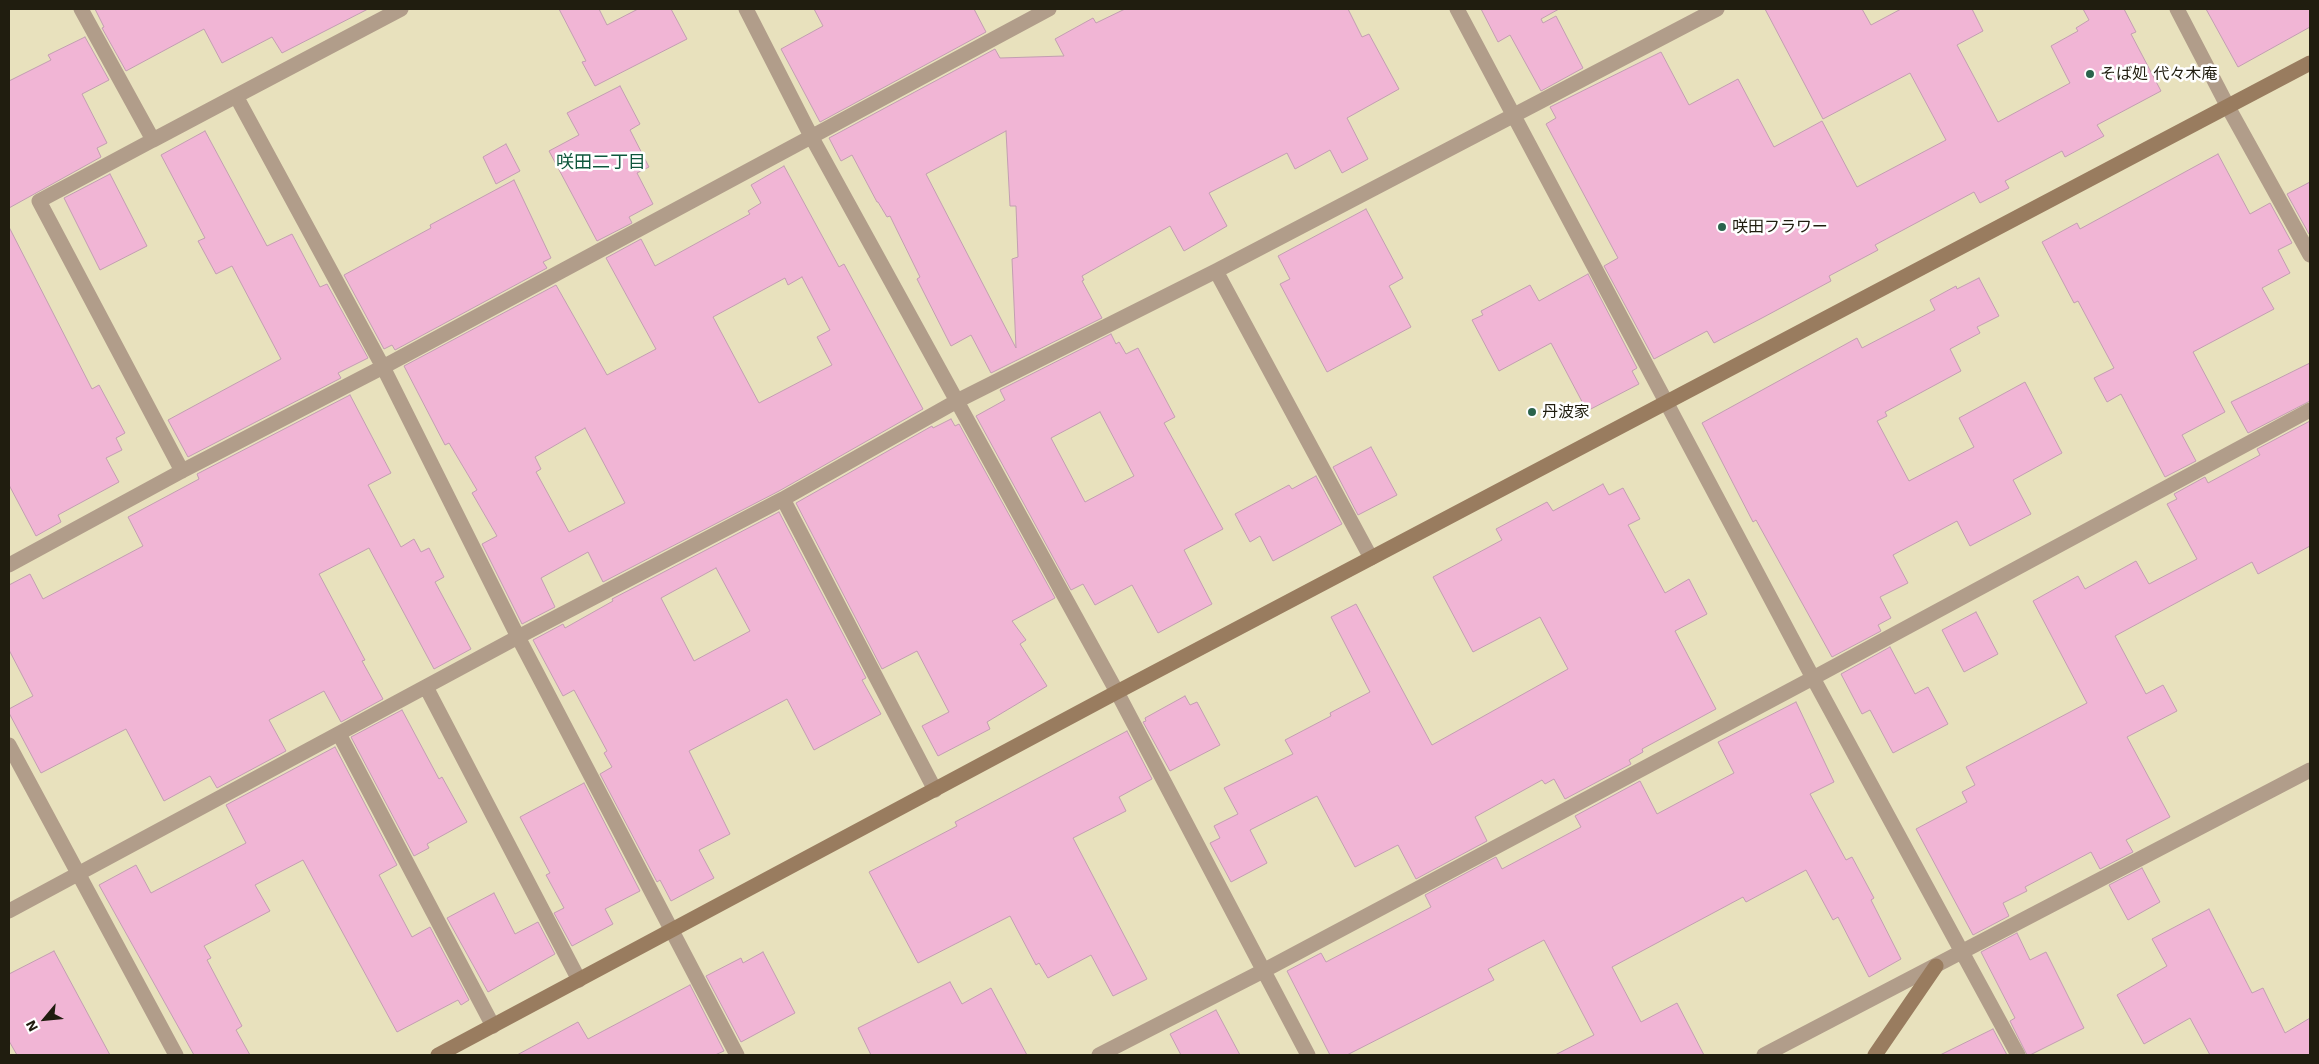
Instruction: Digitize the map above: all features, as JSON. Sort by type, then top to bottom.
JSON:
[{"type":"street","points":[[81,9],[153,140]]},
{"type":"street","points":[[182,470],[39,202],[402,9]]},
{"type":"street","points":[[746,9],[811,136],[1117,692],[1308,1055]]},
{"type":"street","points":[[9,565],[182,470],[383,367],[1049,9]]},
{"type":"street","points":[[1457,9],[1813,678],[2018,1055]]},
{"type":"street","points":[[9,911],[518,637],[783,498],[956,401],[1216,271],[1717,9]]},
{"type":"street","points":[[2177,9],[2228,107],[2310,255]]},
{"type":"street","points":[[438,1055],[1117,692],[2310,63]]},
{"type":"street","points":[[236,96],[383,367],[518,637],[737,1055]]},
{"type":"street","points":[[1216,271],[1371,558]]},
{"type":"street","points":[[1099,1055],[1263,971],[2310,410]]},
{"type":"street","points":[[783,498],[935,790]]},
{"type":"street","points":[[426,687],[580,980]]},
{"type":"street","points":[[339,734],[493,1026]]},
{"type":"street","points":[[9,745],[77,875],[176,1055]]},
{"type":"street","points":[[1764,1055],[2310,770]]},
{"type":"street","points":[[1875,1055],[1936,966]]},
{"type":"building","points":[[95,9],[368,9],[282,53],[272,37],[222,63],[204,29],[126,71],[102,28],[104,27]]},
{"type":"building","points":[[559,9],[599,9],[607,25],[638,9],[671,9],[687,39],[595,86],[582,62],[586,61]]},
{"type":"building","points":[[814,9],[974,9],[986,32],[820,122],[781,49],[823,26]]},
{"type":"building","points":[[1125,9],[1348,9],[1362,37],[1369,34],[1399,89],[1347,118],[1368,159],[1342,173],[1330,150],[1295,169],[1287,153],[1209,193],[1227,226],[1184,251],[1170,226],[1082,276],[1084,280],[1082,281],[1102,318],[991,373],[971,335],[951,346],[917,279],[920,277],[890,216],[887,217],[877,202],[852,155],[841,161],[829,138],[995,49],[1000,58],[1064,56],[1055,39],[1093,18],[1096,23]],"holes":[[[1006,131],[1010,206],[1016,206],[1018,257],[1012,259],[1016,348],[926,174]]]},
{"type":"building","points":[[1481,9],[1559,9],[1541,19],[1543,23],[1556,16],[1583,68],[1541,91],[1510,35],[1498,42]]},
{"type":"building","points":[[1765,9],[1862,9],[1871,25],[1901,9],[1972,9],[1983,31],[1957,45],[1998,122],[2070,83],[2051,46],[2078,31],[2076,28],[2089,20],[2083,9],[2124,9],[2136,32],[2131,34],[2161,91],[2097,125],[2104,136],[2065,157],[2062,151],[2005,181],[2009,188],[1980,203],[1974,192],[1875,245],[1878,250],[1829,276],[1831,281],[1714,343],[1707,331],[1654,359],[1604,266],[1618,258],[1546,124],[1556,118],[1550,107],[1661,52],[1689,105],[1738,79],[1774,147],[1822,121],[1857,187],[1946,140],[1910,73],[1823,119]]},
{"type":"building","points":[[2206,9],[2310,9],[2310,27],[2238,67]]},
{"type":"building","points":[[85,37],[109,80],[82,94],[107,143],[97,148],[101,157],[9,208],[9,81],[51,60],[48,55]]},
{"type":"building","points":[[620,86],[640,124],[630,130],[649,167],[637,173],[653,204],[629,217],[632,223],[597,241],[549,151],[579,135],[567,113]]},
{"type":"building","points":[[205,131],[267,246],[292,234],[320,287],[327,284],[368,358],[338,373],[341,378],[188,457],[168,420],[281,359],[232,266],[216,274],[198,241],[205,238],[161,155]]},
{"type":"building","points":[[506,144],[520,171],[496,184],[483,157]]},
{"type":"building","points":[[2218,154],[2250,214],[2270,203],[2292,243],[2278,250],[2290,273],[2262,288],[2274,309],[2193,352],[2225,412],[2182,435],[2196,461],[2165,477],[2121,394],[2107,402],[2094,378],[2114,368],[2078,301],[2074,303],[2042,242],[2077,223],[2080,229]]},
{"type":"building","points":[[784,166],[839,267],[844,264],[923,409],[779,491],[603,582],[588,552],[541,578],[555,607],[522,624],[482,544],[497,536],[472,493],[477,490],[449,443],[445,445],[404,366],[556,285],[607,375],[656,349],[606,258],[641,239],[655,266],[750,214],[748,211],[761,203],[751,185]],"holes":[[[802,277],[830,330],[817,337],[832,365],[759,403],[713,317],[785,278],[788,285]],[[585,428],[625,503],[569,532],[536,472],[541,469],[535,457]]]},
{"type":"building","points":[[110,174],[147,246],[100,270],[64,198]]},
{"type":"building","points":[[514,180],[551,258],[543,262],[547,268],[395,350],[392,345],[384,349],[344,275],[431,228],[430,225]]},
{"type":"building","points":[[2310,182],[2310,233],[2309,234],[2287,194]]},
{"type":"building","points":[[1366,209],[1403,278],[1389,286],[1411,327],[1327,372],[1280,284],[1290,279],[1278,256]]},
{"type":"building","points":[[9,227],[92,389],[99,385],[125,433],[116,438],[122,450],[106,458],[119,482],[58,515],[61,522],[36,536],[9,485]]},
{"type":"building","points":[[1588,274],[1637,368],[1632,371],[1639,384],[1587,411],[1551,343],[1499,371],[1472,320],[1483,315],[1481,311],[1530,285],[1539,301]]},
{"type":"building","points":[[1979,278],[1999,316],[1977,327],[1980,333],[1950,349],[1961,371],[1885,412],[1887,416],[1877,421],[1909,481],[1974,447],[1959,418],[2025,382],[2062,453],[2013,480],[2031,514],[1970,546],[1957,521],[1893,555],[1908,583],[1880,597],[1891,618],[1878,625],[1881,631],[1832,657],[1756,520],[1753,522],[1702,423],[1857,338],[1862,348],[1935,310],[1930,300],[1956,286],[1957,289]]},
{"type":"building","points":[[1111,334],[1116,344],[1119,342],[1126,354],[1138,348],[1175,417],[1164,423],[1223,529],[1184,550],[1212,604],[1158,633],[1132,585],[1095,605],[1083,584],[1071,590],[976,416],[1005,400],[1000,390]],"holes":[[[1100,412],[1134,476],[1085,502],[1051,438]]]},
{"type":"building","points":[[2310,363],[2310,401],[2248,433],[2231,402]]},
{"type":"building","points":[[350,395],[391,473],[368,485],[401,547],[414,539],[421,552],[429,548],[444,577],[435,582],[471,649],[434,669],[369,548],[319,574],[365,660],[362,661],[383,699],[341,722],[324,691],[269,720],[286,751],[217,788],[210,776],[164,801],[126,729],[41,773],[9,713],[9,709],[33,696],[9,650],[9,585],[30,574],[43,599],[143,546],[128,517],[199,479],[197,474]]},
{"type":"building","points":[[951,419],[955,426],[959,424],[1055,598],[1012,621],[1026,640],[1020,644],[1047,686],[987,722],[990,729],[938,756],[922,726],[949,712],[917,651],[882,669],[796,503],[932,426],[933,428]]},
{"type":"building","points":[[2310,421],[2310,546],[2258,574],[2252,562],[2115,636],[2146,694],[2163,685],[2177,711],[2127,737],[2170,817],[2126,840],[2133,852],[2100,869],[2091,852],[2025,887],[2027,891],[2003,903],[2009,916],[1973,935],[1916,829],[1967,802],[1962,792],[1975,785],[1966,767],[2087,703],[2033,601],[2078,576],[2085,589],[2136,561],[2149,584],[2197,559],[2167,504],[2177,499],[2174,494],[2205,477],[2208,483],[2260,455],[2257,449]]},
{"type":"building","points":[[1371,447],[1397,495],[1358,515],[1333,467]]},
{"type":"building","points":[[1316,476],[1342,524],[1273,561],[1260,536],[1250,542],[1235,514],[1289,485],[1292,489]]},
{"type":"building","points":[[1603,484],[1609,495],[1623,488],[1640,519],[1628,525],[1665,593],[1689,579],[1707,614],[1675,631],[1716,709],[1642,749],[1643,752],[1629,760],[1631,764],[1565,799],[1554,779],[1545,784],[1542,780],[1475,817],[1487,841],[1416,879],[1398,845],[1355,867],[1317,796],[1250,830],[1267,863],[1231,882],[1210,843],[1220,838],[1214,826],[1238,814],[1224,788],[1293,754],[1285,740],[1331,716],[1330,713],[1370,692],[1331,617],[1356,604],[1432,745],[1568,669],[1540,617],[1473,652],[1433,577],[1502,540],[1496,529],[1547,502],[1553,511]]},
{"type":"building","points":[[779,512],[866,678],[862,680],[881,714],[814,750],[787,699],[689,751],[730,834],[699,850],[714,878],[671,901],[660,880],[657,882],[600,774],[612,767],[604,753],[607,751],[574,690],[563,696],[533,640],[563,624],[565,628],[613,601],[612,599]],"holes":[[[716,568],[750,631],[694,661],[661,598]]]},
{"type":"building","points":[[1976,612],[1998,654],[1964,672],[1942,630]]},
{"type":"building","points":[[1890,647],[1915,694],[1928,687],[1948,724],[1893,753],[1870,710],[1862,714],[1841,674]]},
{"type":"building","points":[[1185,696],[1190,705],[1197,702],[1220,745],[1170,771],[1143,722],[1146,721],[1145,718]]},
{"type":"building","points":[[1796,702],[1834,782],[1810,794],[1846,860],[1852,857],[1874,898],[1871,900],[1901,959],[1869,977],[1838,917],[1833,920],[1806,870],[1746,902],[1743,897],[1612,967],[1641,1022],[1677,1003],[1704,1055],[1555,1055],[1594,1035],[1544,940],[1488,969],[1494,980],[1347,1055],[1330,1055],[1287,971],[1321,953],[1326,962],[1431,907],[1425,895],[1496,857],[1502,869],[1581,827],[1575,816],[1640,781],[1657,814],[1734,773],[1718,742]]},
{"type":"building","points":[[402,710],[439,779],[442,777],[467,822],[427,844],[429,848],[414,856],[351,737]]},
{"type":"building","points":[[1127,731],[1152,779],[1119,797],[1126,811],[1073,838],[1147,979],[1113,996],[1091,955],[1048,978],[1039,963],[1036,965],[1010,916],[918,963],[869,872],[957,826],[955,822]]},
{"type":"building","points":[[335,747],[397,865],[379,875],[412,937],[430,927],[469,1000],[461,1005],[458,1000],[397,1032],[303,860],[255,885],[270,911],[204,946],[211,958],[207,960],[242,1026],[236,1030],[250,1055],[194,1055],[99,885],[136,865],[151,893],[246,843],[226,805]]},
{"type":"building","points":[[584,783],[640,891],[605,909],[613,924],[572,946],[554,913],[564,908],[546,875],[550,873],[520,817]]},
{"type":"building","points":[[2142,868],[2160,902],[2128,920],[2109,885]]},
{"type":"building","points":[[494,893],[515,934],[538,922],[555,954],[488,992],[447,918]]},
{"type":"building","points":[[2209,909],[2252,993],[2263,988],[2285,1033],[2310,1018],[2310,1055],[2210,1055],[2190,1018],[2144,1044],[2117,995],[2167,966],[2152,939]]},
{"type":"building","points":[[2017,933],[2030,960],[2046,952],[2084,1028],[2030,1055],[2027,1055],[2010,1021],[2015,1018],[1981,952]]},
{"type":"building","points":[[54,951],[110,1055],[17,1055],[9,1041],[9,974]]},
{"type":"building","points":[[763,952],[795,1013],[741,1042],[706,976],[741,958],[743,963]]},
{"type":"building","points":[[950,982],[962,1004],[991,988],[1027,1055],[871,1055],[858,1028]]},
{"type":"building","points":[[690,985],[724,1051],[715,1055],[517,1055],[578,1022],[588,1039]]},
{"type":"building","points":[[1216,1010],[1240,1055],[1181,1055],[1170,1034]]},
{"type":"building","points":[[1993,1029],[2007,1055],[1940,1055]]},
{"type":"place","name":"そば処 代々木庵","points":[[2090,74]]},
{"type":"place","name":"咲田フラワー","points":[[1722,227]]},
{"type":"place","name":"丹波家","points":[[1532,412]]},
{"type":"district","name":"咲田二丁目","points":[[601,163]]}]
